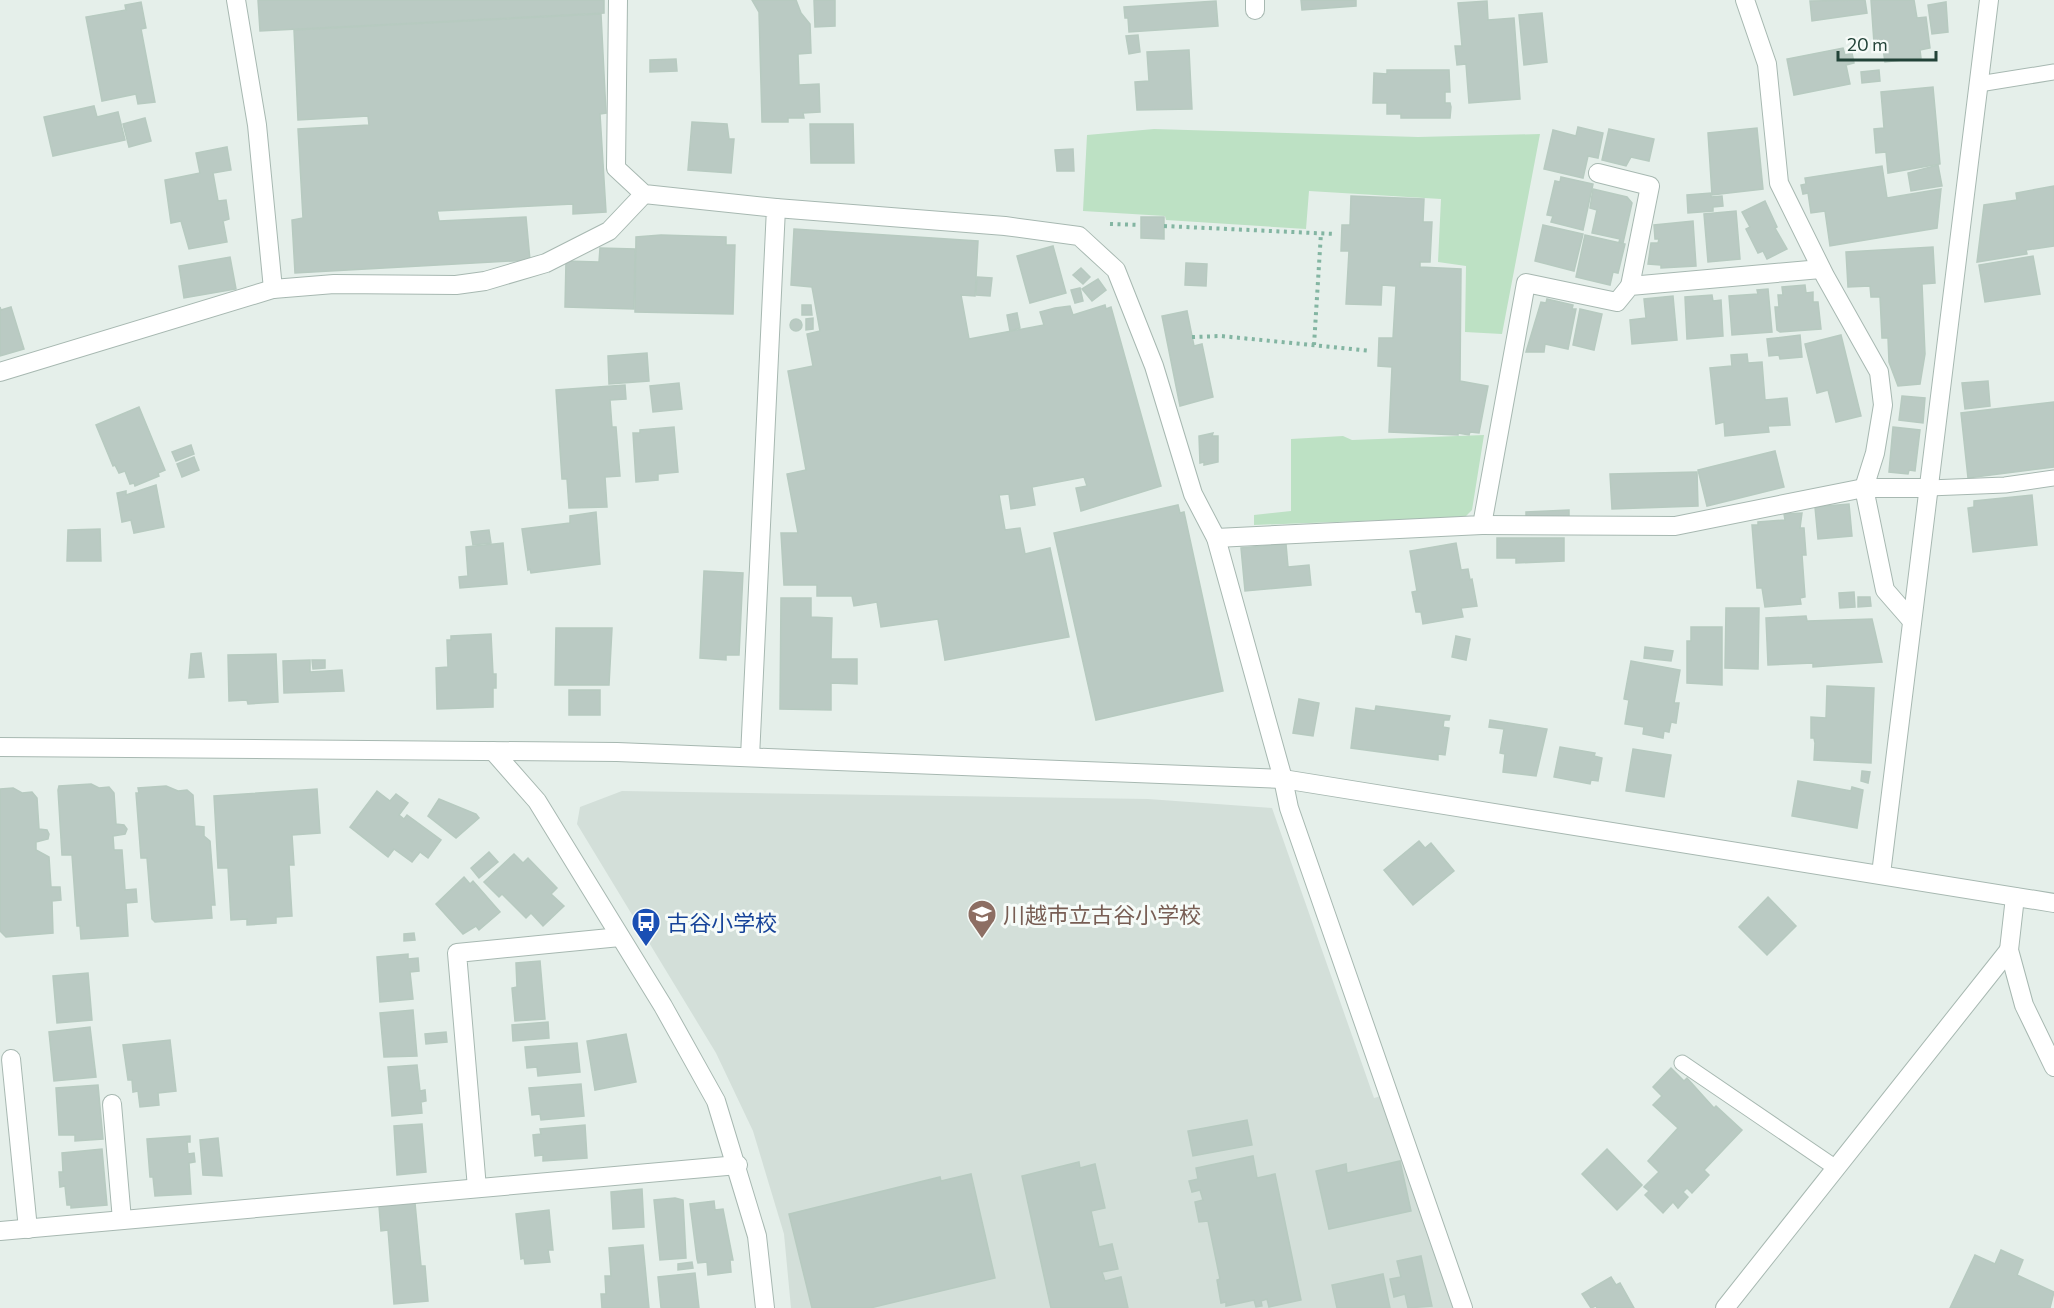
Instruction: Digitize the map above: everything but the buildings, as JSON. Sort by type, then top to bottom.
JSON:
[{"type":"street","points":[[236,0],[257,124],[273,289]]},
{"type":"street","points":[[618,0],[616,168],[644,194],[776,208],[1005,226],[1079,236],[1116,270],[1154,366],[1193,494],[1216,538],[1283,779],[1288,808],[1463,1308]]},
{"type":"street","points":[[1745,0],[1767,64],[1779,183],[1821,269],[1879,372],[1883,405],[1875,453],[1864,488],[1886,590],[1912,621]]},
{"type":"street","points":[[1881,874],[1989,0]]},
{"type":"street","points":[[1482,525],[1526,283],[1617,302],[1630,286],[1650,186],[1598,173]]},
{"type":"street","points":[[0,372],[273,289],[334,284],[456,285],[485,281],[546,263],[609,231],[644,194]]},
{"type":"street","points":[[750,757],[776,208]]},
{"type":"street","points":[[1630,286],[1821,269]]},
{"type":"street","points":[[1216,538],[1482,525],[1675,526],[1864,488],[1929,488]]},
{"type":"street","points":[[0,747],[750,757],[1283,779],[2054,903]]},
{"type":"street","points":[[493,752],[537,801],[716,1101],[738,1165],[757,1236],[765,1308]]},
{"type":"street","points":[[2015,897],[2009,950],[2024,1005],[2054,1067]]},
{"type":"street","points":[[477,1188],[457,953],[620,937]]},
{"type":"street","points":[[1725,1308],[2009,950]]},
{"type":"street","points":[[11,1059],[28,1229]]},
{"type":"street","points":[[112,1104],[122,1220]]},
{"type":"street","points":[[0,1231],[738,1165]]},
{"type":"lane","points":[[1979,84],[2054,72]]},
{"type":"lane","points":[[1929,488],[2005,485],[2054,478]]},
{"type":"lane","points":[[1682,1063],[1836,1168]]},
{"type":"path","points":[[1110,224],[1140,225]]},
{"type":"path","points":[[1164,226],[1335,234]]},
{"type":"path","points":[[1314,345],[1321,233]]},
{"type":"path","points":[[1192,337],[1221,336],[1371,351]]},
{"type":"shaded area","name":"川越市立古谷小学校","points":[[622,791],[1148,799],[1272,808],[1374,1098],[1381,1096],[1455,1308],[791,1308],[784,1234],[753,1131],[716,1053],[577,824],[580,807]]},
{"type":"green space","points":[[1154,129],[1418,137],[1540,134],[1502,334],[1465,332],[1466,266],[1438,262],[1441,199],[1309,191],[1306,229],[1166,220],[1165,216],[1083,211],[1087,135]]},
{"type":"green space","points":[[1484,435],[1472,510],[1465,517],[1254,525],[1254,515],[1291,511],[1291,439],[1343,436],[1352,440]]},
{"type":"place","name":"川越市立古谷小学校","points":[[982,940]]},
{"type":"place","name":"古谷小学校","points":[[646,948]]}]
